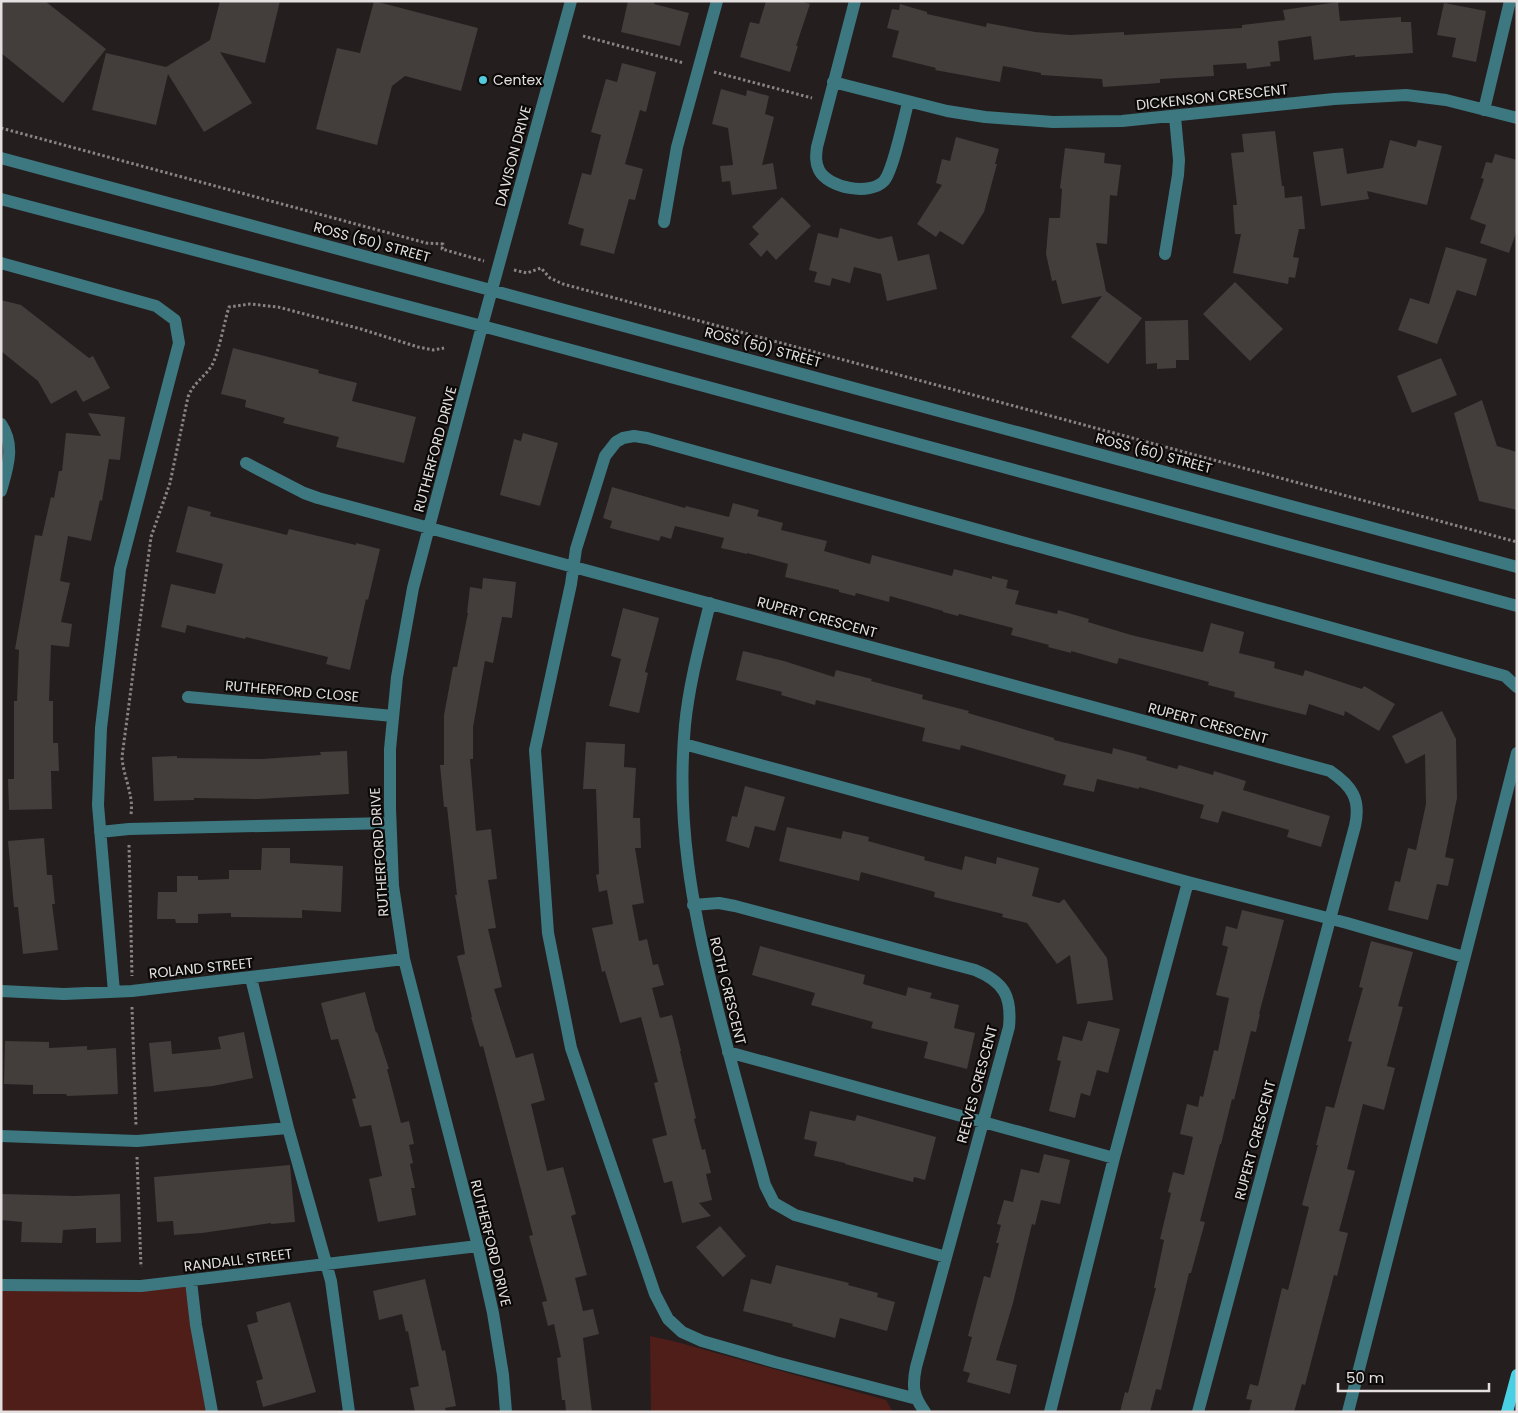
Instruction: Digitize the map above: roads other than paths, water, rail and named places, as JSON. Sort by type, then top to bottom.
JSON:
[{"type":"main road","points":[[1507,1412],[1517,1375]]},
{"type":"street","name":"DAVISON DRIVE","points":[[492,290],[571,1]]},
{"type":"street","points":[[664,222],[677,147],[717,1]]},
{"type":"street","points":[[855,1],[833,82],[816,156],[819,171],[827,179],[858,189],[869,190],[878,186],[886,179],[890,168],[908,102]]},
{"type":"street","points":[[1484,110],[1510,1]]},
{"type":"street","name":"DICKENSON CRESCENT","points":[[833,82],[947,111],[985,117],[1053,122],[1122,121],[1175,117],[1334,99],[1406,95],[1446,100],[1517,118]]},
{"type":"street","points":[[1165,254],[1180,160],[1175,117]]},
{"type":"street","name":"ROSS (50) STREET","points":[[1,158],[1517,567]]},
{"type":"street","points":[[1,199],[482,326],[1517,606]]},
{"type":"street","points":[[1,263],[156,306],[175,320],[179,343],[120,569],[101,728],[98,805],[114,992]]},
{"type":"street","name":"RUTHERFORD DRIVE","points":[[492,290],[413,588],[397,677],[389,780],[394,886],[404,959],[494,1313],[506,1412]]},
{"type":"street","points":[[1,424],[9,438],[10,449],[9,462],[1,491]]},
{"type":"street","points":[[917,1399],[702,1341],[682,1332],[668,1320],[655,1294],[571,1048],[548,933],[535,750],[571,584],[576,549],[605,456],[616,442],[623,438],[634,436],[647,438],[1505,676],[1517,687]]},
{"type":"street","name":"RUPERT CRESCENT","points":[[246,463],[304,493],[318,498],[1330,771],[1342,780],[1351,789],[1357,807],[1355,826],[1198,1412]]},
{"type":"street","name":"ROTH CRESCENT","points":[[710,603],[693,673],[687,708],[684,744],[683,814],[688,870],[698,932],[728,1052],[765,1185],[774,1202],[795,1215],[946,1256]]},
{"type":"street","name":"RUTHERFORD CLOSE","points":[[188,697],[393,716]]},
{"type":"street","points":[[684,744],[1188,882],[1329,918],[1464,958]]},
{"type":"street","points":[[1348,1412],[1517,752]]},
{"type":"street","points":[[100,832],[129,828],[390,823]]},
{"type":"street","points":[[1050,1412],[1114,1158],[1188,882]]},
{"type":"street","name":"REEVES CRESCENT","points":[[693,905],[718,903],[735,906],[975,970],[996,981],[1006,995],[1010,1014],[1008,1027],[916,1367],[913,1389],[925,1412]]},
{"type":"street","name":"ROLAND STREET","points":[[1,991],[64,994],[114,992],[251,978],[404,959]]},
{"type":"street","points":[[251,978],[288,1128],[331,1281],[349,1412]]},
{"type":"street","points":[[728,1052],[1114,1158]]},
{"type":"street","points":[[1,1136],[136,1142],[288,1128]]},
{"type":"street","name":"RANDALL STREET","points":[[1,1286],[142,1286],[478,1246]]},
{"type":"street","points":[[191,1281],[196,1325],[212,1412]]},
{"type":"place","name":"Centex","points":[[483,80]]}]
